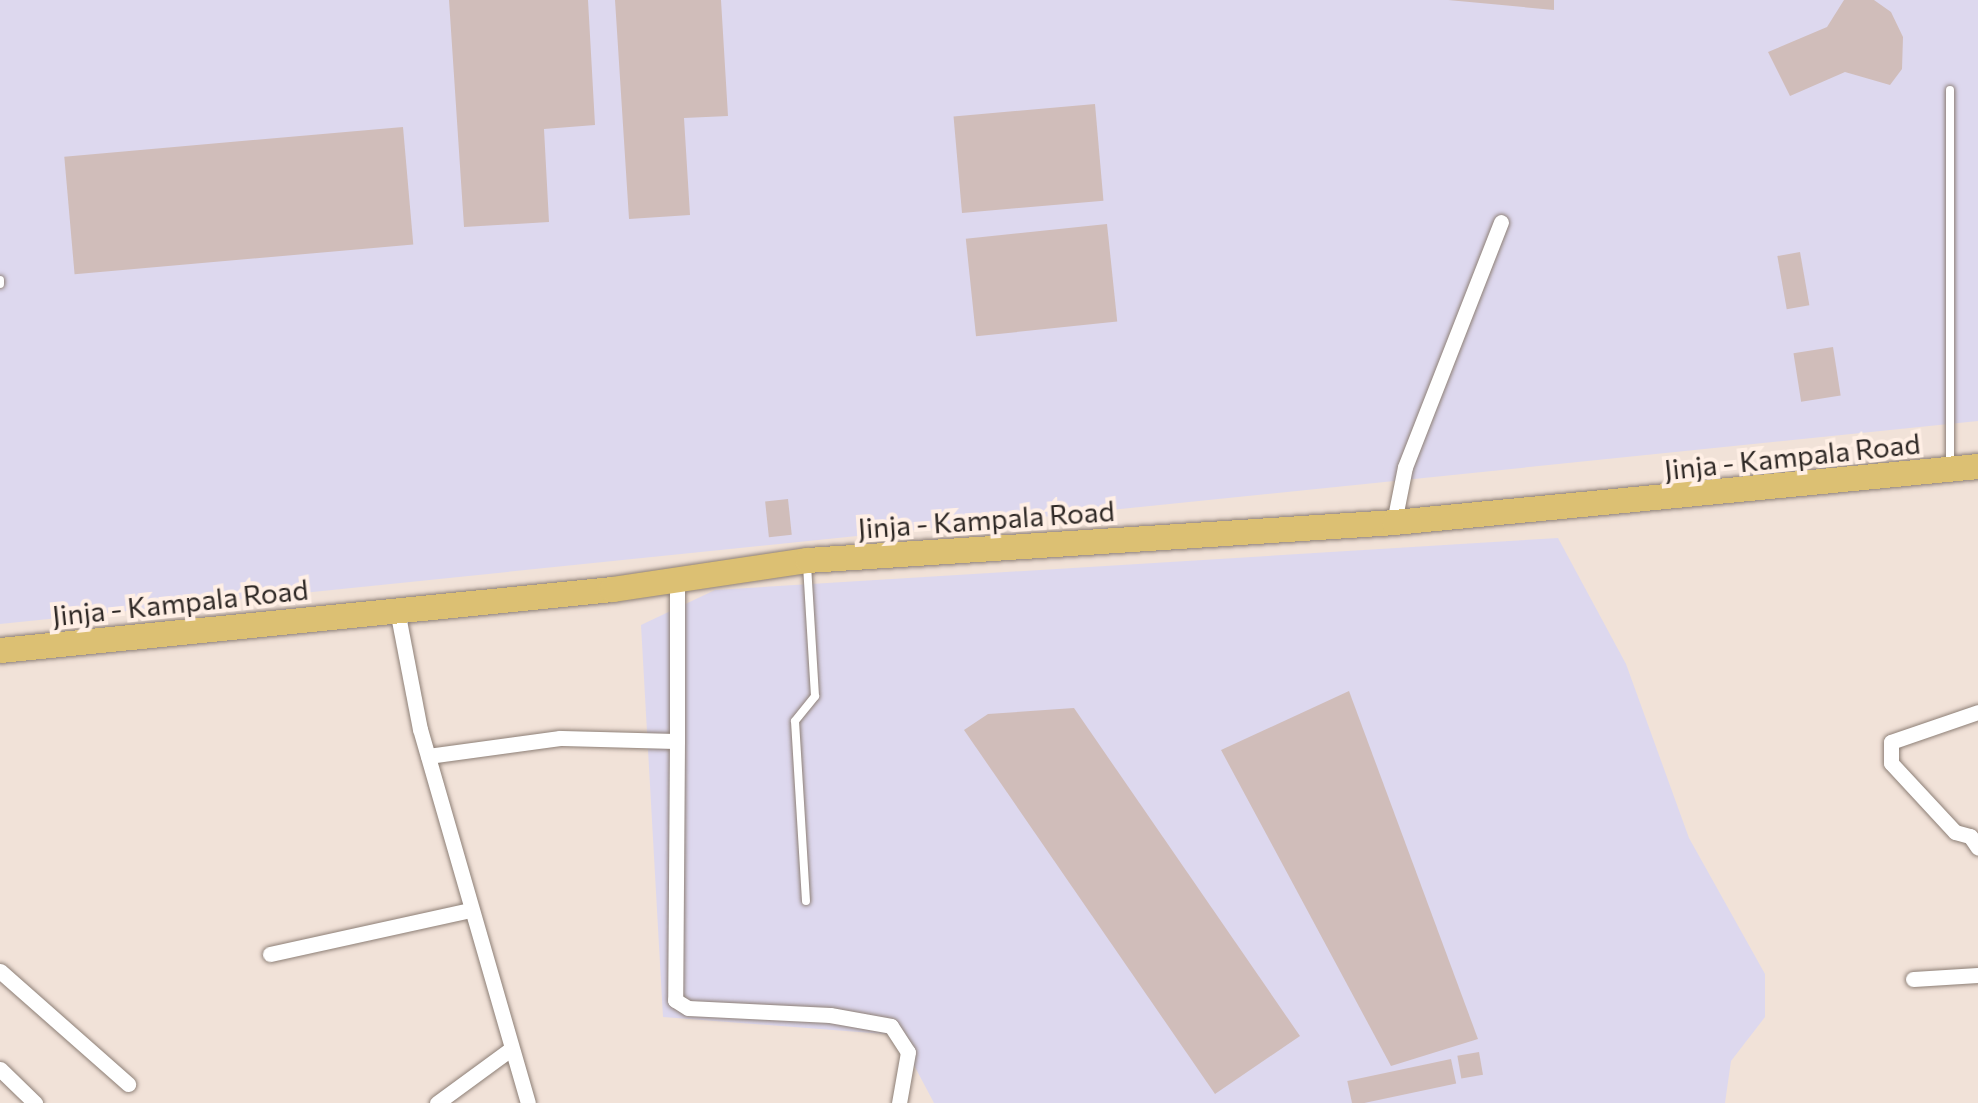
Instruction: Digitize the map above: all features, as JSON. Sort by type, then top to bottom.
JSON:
[{"type":"highway","name":"Jinja - Kampala Road","points":[[0,650],[676,580],[807,560],[1394,522],[1978,466]]},
{"type":"street","points":[[1394,522],[1416,435],[1501,222]]},
{"type":"street","points":[[676,580],[675,1000],[688,1008],[830,1015],[891,1026],[908,1052],[899,1103]]},
{"type":"street","points":[[397,610],[428,756],[508,1051],[528,1103]]},
{"type":"street","points":[[1978,712],[1891,742],[1891,763],[1955,832],[1970,836],[1978,848]]},
{"type":"street","points":[[428,756],[560,738],[677,741]]},
{"type":"street","points":[[270,954],[470,910]]},
{"type":"street","points":[[0,971],[128,1084]]},
{"type":"street","points":[[1912,979],[1978,975]]},
{"type":"street","points":[[438,1103],[508,1051]]},
{"type":"street","points":[[0,1070],[35,1103]]},
{"type":"lane","points":[[1950,90],[1950,469]]},
{"type":"lane","points":[[806,901],[795,720],[815,696],[807,560]]},
{"type":"shaded area","points":[[0,0],[1978,0],[1978,421],[0,624]]},
{"type":"shaded area","points":[[1558,538],[1626,664],[1689,838],[1765,974],[1765,1017],[1731,1061],[1725,1103],[934,1103],[898,1035],[663,1017],[641,625],[715,590]]},
{"type":"building","points":[[449,0],[588,0],[595,125],[544,129],[549,222],[464,227]]},
{"type":"building","points":[[615,0],[721,0],[728,116],[684,118],[690,215],[629,219]]},
{"type":"building","points":[[1448,0],[1554,0],[1554,10]]},
{"type":"building","points":[[1844,0],[1874,0],[1891,12],[1903,37],[1902,69],[1890,85],[1845,72],[1790,96],[1768,52],[1827,27]]},
{"type":"building","points":[[1095,104],[1103,201],[962,213],[954,116]]},
{"type":"building","points":[[403,127],[413,245],[75,274],[64,157]]},
{"type":"building","points":[[1107,224],[1117,321],[976,336],[966,239]]},
{"type":"building","points":[[1800,252],[1809,305],[1787,309],[1777,256]]},
{"type":"building","points":[[1833,347],[1841,395],[1801,402],[1793,353]]},
{"type":"building","points":[[788,499],[792,535],[769,537],[765,501]]},
{"type":"building","points":[[1349,691],[1478,1039],[1391,1066],[1221,750]]},
{"type":"building","points":[[1074,708],[1300,1036],[1215,1094],[964,730],[988,714]]},
{"type":"building","points":[[1479,1052],[1483,1075],[1461,1078],[1457,1056]]},
{"type":"building","points":[[1451,1059],[1456,1083],[1352,1103],[1347,1081]]}]
